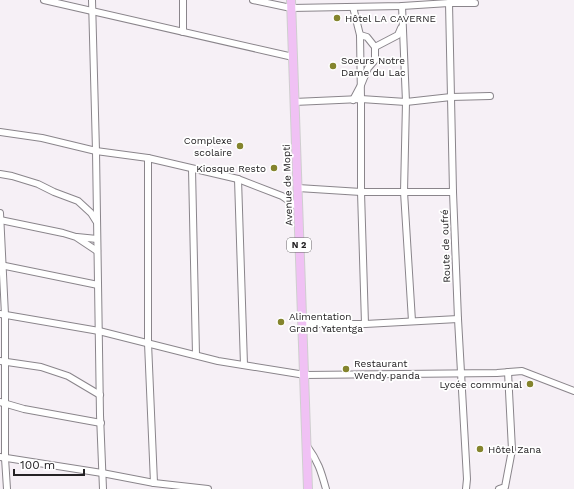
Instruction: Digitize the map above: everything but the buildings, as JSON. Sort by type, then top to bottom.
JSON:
[{"type":"main road","name":"Avenue de Mopti","points":[[291,4],[308,489]]},
{"type":"street","points":[[44,0],[293,57]]},
{"type":"street","points":[[92,0],[100,423],[103,489]]},
{"type":"street","points":[[183,0],[183,32]]},
{"type":"street","points":[[253,0],[291,4],[353,7],[474,3]]},
{"type":"street","name":"Route de oufré","points":[[449,3],[453,192],[458,319],[468,478],[466,489]]},
{"type":"street","points":[[402,6],[406,102],[404,192],[412,321]]},
{"type":"street","points":[[353,7],[360,35],[361,192],[365,324]]},
{"type":"street","points":[[375,48],[398,35],[402,24]]},
{"type":"street","points":[[353,100],[368,68],[375,60],[375,48],[367,37],[360,35]]},
{"type":"street","points":[[294,102],[361,99],[406,102],[451,97],[490,96]]},
{"type":"street","points":[[0,132],[42,138],[96,151],[148,158],[238,179],[282,196],[298,207]]},
{"type":"street","points":[[148,158],[148,343],[154,483]]},
{"type":"street","points":[[192,169],[196,355]]},
{"type":"street","points":[[0,174],[38,184],[78,201],[92,213],[97,225]]},
{"type":"street","points":[[238,179],[244,365]]},
{"type":"street","points":[[298,188],[361,192],[453,192]]},
{"type":"street","points":[[0,213],[3,314],[2,458],[7,489]]},
{"type":"street","points":[[0,220],[76,237],[97,239]]},
{"type":"street","points":[[76,237],[97,251]]},
{"type":"street","points":[[1,265],[98,285]]},
{"type":"street","points":[[3,314],[99,331],[218,361],[305,375],[522,371],[574,391]]},
{"type":"street","points":[[303,324],[365,324],[458,319]]},
{"type":"street","points":[[2,361],[41,367],[68,376],[100,395]]},
{"type":"street","points":[[499,489],[505,487],[512,450],[508,372]]},
{"type":"street","points":[[2,402],[24,409],[100,423]]},
{"type":"street","points":[[307,446],[316,458],[326,489]]},
{"type":"street","points":[[2,458],[102,473],[154,483],[208,489]]},
{"type":"place","name":"Hôtel LA CAVERNE","points":[[337,18]]},
{"type":"place","name":"Soeurs Notre Dame du Lac","points":[[333,66]]},
{"type":"place","name":"Complexe scolaire","points":[[240,146]]},
{"type":"place","name":"Kiosque Resto","points":[[274,168]]},
{"type":"place","name":"Alimentation Grand Yatentga","points":[[281,322]]},
{"type":"place","name":"Restaurant Wendy panda","points":[[346,369]]},
{"type":"place","name":"Lycée communal","points":[[530,384]]},
{"type":"place","name":"Hôtel Zana","points":[[480,449]]}]
